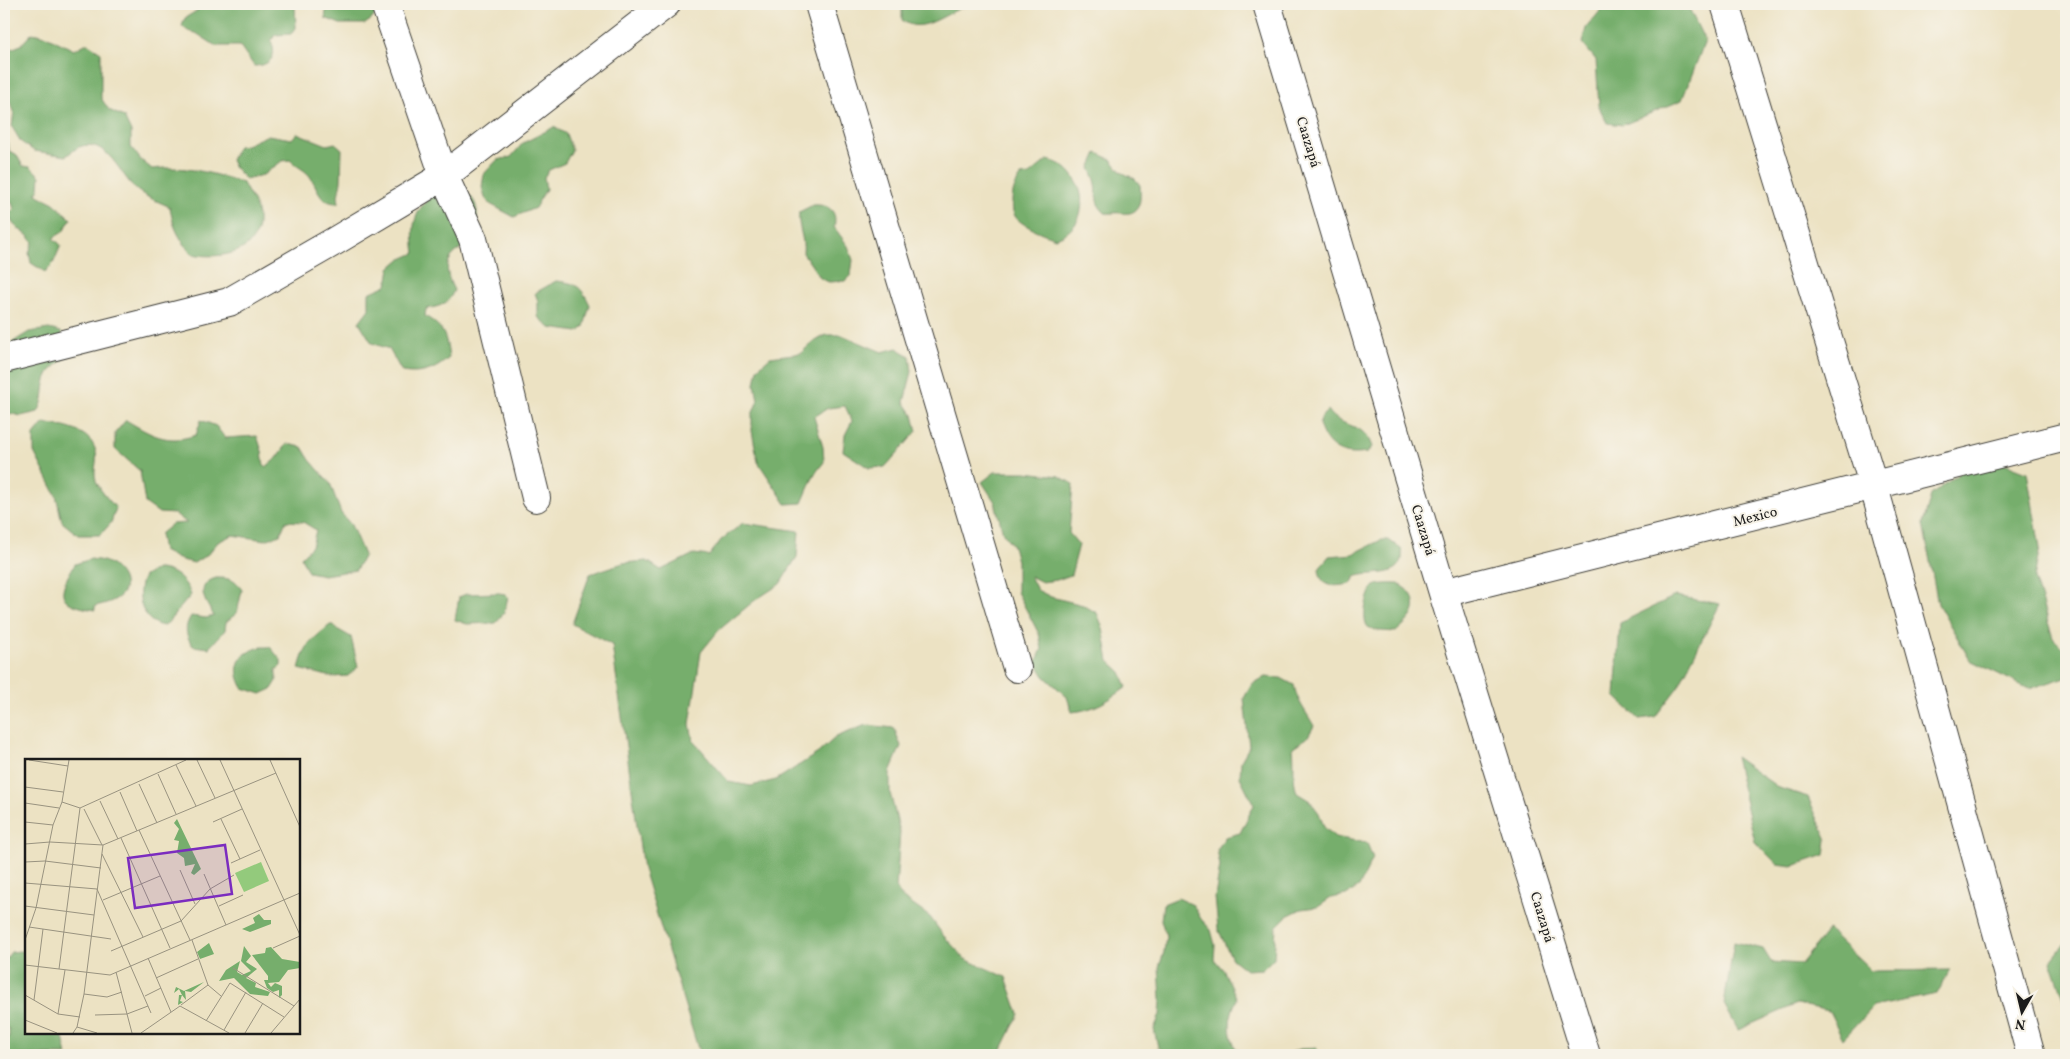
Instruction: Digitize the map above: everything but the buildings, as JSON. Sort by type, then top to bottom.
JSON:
[{"type":"street","points":[[385,4],[444,176],[473,239],[536,498]]},
{"type":"street","points":[[4,359],[229,302],[444,176],[666,4]]},
{"type":"street","points":[[819,4],[1017,668]]},
{"type":"street","name":"Caazapá","points":[[1267,4],[1443,593],[1586,1055]]},
{"type":"street","points":[[1725,4],[1874,487],[2031,1055]]},
{"type":"street","name":"Mexico","points":[[1443,593],[1874,487],[2066,437]]},
{"type":"green space","points":[[193,4],[295,4],[296,28],[291,34],[275,35],[271,41],[274,51],[271,59],[260,66],[254,66],[240,46],[216,46],[182,26],[185,18],[198,10]]},
{"type":"green space","points":[[327,4],[374,4],[376,13],[365,24],[340,24],[325,18]]},
{"type":"green space","points":[[902,4],[987,4],[964,7],[933,22],[917,26],[902,20]]},
{"type":"green space","points":[[1606,4],[1687,4],[1705,41],[1682,100],[1623,125],[1607,123],[1599,107],[1596,60],[1582,43],[1586,28]]},
{"type":"green space","points":[[32,33],[46,36],[74,50],[87,43],[101,52],[101,98],[109,110],[124,117],[131,132],[131,147],[141,160],[152,169],[187,169],[243,183],[257,211],[258,225],[255,236],[248,245],[228,254],[216,256],[192,254],[177,232],[170,207],[149,198],[131,185],[106,152],[98,147],[89,145],[79,147],[66,156],[34,151],[21,142],[12,127],[14,111],[4,89],[4,64],[6,51],[21,45]]},
{"type":"green space","points":[[554,127],[566,134],[572,150],[565,163],[549,170],[544,177],[546,189],[535,208],[514,217],[490,204],[485,198],[482,187],[484,174],[497,160],[511,157],[523,143]]},
{"type":"green space","points":[[297,133],[327,145],[335,143],[342,149],[339,203],[332,203],[323,198],[309,175],[290,160],[282,161],[263,175],[245,179],[234,167],[231,160],[238,146],[246,145],[268,135],[292,139]]},
{"type":"green space","points":[[4,135],[9,151],[16,154],[23,166],[31,167],[40,176],[39,188],[36,194],[54,203],[71,219],[63,232],[53,238],[61,245],[53,264],[45,272],[31,263],[29,253],[33,242],[10,219],[9,214],[14,209],[12,203],[4,201]]},
{"type":"green space","points":[[1097,153],[1111,159],[1121,172],[1135,179],[1140,185],[1140,202],[1133,212],[1105,213],[1099,205],[1096,182],[1090,168]]},
{"type":"green space","points":[[1047,160],[1061,165],[1071,173],[1078,184],[1081,197],[1081,210],[1077,222],[1068,232],[1055,238],[1032,229],[1016,218],[1013,213],[1013,195],[1019,179],[1021,176],[1029,175]]},
{"type":"green space","points":[[441,187],[463,191],[470,196],[477,209],[476,224],[470,238],[448,264],[449,277],[454,290],[452,295],[443,304],[426,309],[425,316],[432,320],[443,333],[449,358],[427,371],[415,373],[402,372],[389,349],[372,343],[359,322],[369,309],[369,293],[387,285],[390,268],[399,260],[415,253],[413,232],[417,215],[420,208]]},
{"type":"green space","points":[[813,205],[828,207],[831,210],[835,217],[834,227],[848,246],[853,260],[851,275],[845,281],[829,282],[821,279],[803,253],[799,212]]},
{"type":"green space","points":[[556,281],[574,284],[581,290],[590,305],[584,327],[578,332],[550,328],[538,317],[538,301],[535,293]]},
{"type":"green space","points":[[49,329],[61,332],[71,354],[49,373],[45,383],[41,407],[38,412],[21,416],[4,412],[4,345],[8,345],[29,332]]},
{"type":"green space","points":[[826,335],[842,335],[882,352],[897,348],[910,356],[912,372],[904,402],[913,415],[917,431],[885,467],[869,468],[843,451],[845,435],[852,421],[845,406],[828,408],[814,417],[823,447],[824,462],[814,475],[802,503],[786,504],[758,462],[752,431],[752,415],[758,400],[755,384],[758,368],[770,357],[801,353],[812,343]]},
{"type":"green space","points":[[1328,410],[1340,421],[1363,432],[1372,447],[1367,453],[1350,454],[1343,452],[1336,449],[1326,440],[1319,424],[1322,416]]},
{"type":"green space","points":[[126,420],[151,434],[168,439],[186,438],[196,435],[201,420],[216,426],[225,438],[257,436],[264,466],[266,467],[278,457],[287,444],[302,447],[310,460],[330,483],[341,513],[351,525],[364,555],[356,570],[324,575],[308,572],[301,557],[312,546],[316,530],[303,522],[286,521],[280,535],[265,540],[232,535],[218,542],[208,554],[194,563],[178,559],[163,551],[160,534],[172,524],[187,523],[175,514],[159,513],[145,503],[140,471],[115,449],[115,433]]},
{"type":"green space","points":[[44,423],[75,430],[88,438],[93,444],[96,452],[95,471],[97,483],[116,508],[111,523],[100,535],[78,535],[62,522],[56,495],[34,452],[34,435]]},
{"type":"green space","points":[[1999,461],[2027,472],[2040,548],[2034,578],[2053,638],[2066,651],[2066,677],[2029,689],[1970,660],[1938,604],[1923,524],[1931,495],[1970,465]]},
{"type":"green space","points":[[995,472],[1026,472],[1059,476],[1073,484],[1069,533],[1079,545],[1071,575],[1057,580],[1042,582],[1030,576],[1037,590],[1051,597],[1083,605],[1097,613],[1103,628],[1109,661],[1121,672],[1127,687],[1095,707],[1072,712],[1067,697],[1044,676],[1036,663],[1042,649],[1039,634],[1017,592],[1017,561],[1013,546],[1003,533],[995,502],[982,482]]},
{"type":"green space","points":[[743,523],[799,531],[797,557],[780,584],[754,601],[719,630],[701,652],[690,724],[693,740],[729,782],[751,786],[776,780],[818,753],[836,737],[866,725],[894,728],[901,746],[890,772],[890,793],[900,832],[896,889],[903,898],[930,917],[943,935],[965,959],[1006,977],[1019,1014],[999,1055],[700,1055],[643,869],[612,645],[572,624],[590,574],[623,563],[647,561],[661,570],[694,554],[709,556],[721,540]]},
{"type":"green space","points":[[1381,540],[1389,540],[1402,550],[1402,560],[1399,566],[1393,570],[1362,575],[1355,577],[1351,584],[1335,586],[1326,584],[1320,576],[1319,569],[1329,556],[1353,554]]},
{"type":"green space","points":[[91,559],[110,564],[120,574],[124,583],[123,592],[118,598],[95,606],[95,610],[73,605],[67,601],[63,591],[75,564]]},
{"type":"green space","points":[[157,569],[168,571],[178,576],[186,585],[191,595],[165,626],[151,620],[142,607],[140,599],[141,583],[144,576]]},
{"type":"green space","points":[[216,578],[231,580],[237,583],[242,590],[237,613],[226,622],[225,630],[209,648],[193,646],[187,635],[187,624],[191,616],[206,618],[214,616],[205,600],[203,590],[209,581]]},
{"type":"green space","points":[[1380,584],[1399,584],[1411,593],[1414,600],[1412,615],[1396,632],[1379,631],[1369,628],[1366,624],[1365,613],[1369,593],[1375,586]]},
{"type":"green space","points":[[466,594],[505,594],[508,597],[504,613],[496,623],[467,624],[455,620],[459,597]]},
{"type":"green space","points":[[1675,596],[1720,604],[1678,687],[1655,717],[1639,719],[1615,696],[1620,623]]},
{"type":"green space","points":[[330,625],[334,625],[337,629],[351,637],[358,667],[348,676],[332,677],[299,669],[306,648]]},
{"type":"green space","points":[[270,647],[281,660],[281,666],[276,670],[277,681],[272,689],[261,694],[243,688],[239,680],[238,667],[243,657],[254,649]]},
{"type":"green space","points":[[1265,677],[1281,678],[1294,685],[1295,691],[1314,726],[1307,738],[1293,747],[1297,793],[1310,801],[1319,813],[1324,827],[1335,837],[1367,843],[1373,858],[1359,887],[1346,895],[1331,898],[1318,907],[1301,909],[1287,916],[1276,927],[1274,958],[1263,969],[1246,970],[1232,959],[1218,929],[1215,897],[1220,866],[1217,850],[1225,837],[1240,833],[1254,805],[1240,777],[1241,761],[1249,747],[1244,698],[1252,684]]},
{"type":"green space","points":[[1735,757],[1779,788],[1808,797],[1827,840],[1825,855],[1793,866],[1777,864],[1755,842]]},
{"type":"green space","points":[[1178,898],[1193,905],[1201,919],[1211,930],[1215,945],[1214,959],[1224,971],[1237,999],[1230,1027],[1239,1055],[1169,1055],[1158,1047],[1154,1029],[1160,1015],[1159,967],[1164,952],[1166,936],[1161,920],[1163,904]]},
{"type":"green space","points":[[1828,930],[1871,971],[1950,970],[1937,994],[1873,1007],[1843,1039],[1829,1011],[1797,1004],[1738,1030],[1724,1004],[1734,942],[1763,949],[1771,962],[1801,964]]},
{"type":"green space","points":[[2066,942],[2066,1004],[2051,961]]},
{"type":"green space","points":[[11,952],[25,953],[25,1034],[62,1034],[67,1055],[4,1055],[4,1043],[9,1037],[9,1029],[4,1026],[5,960]]},
{"type":"green space","points":[[1316,1048],[1321,1055],[1285,1055],[1300,1049]]}]
